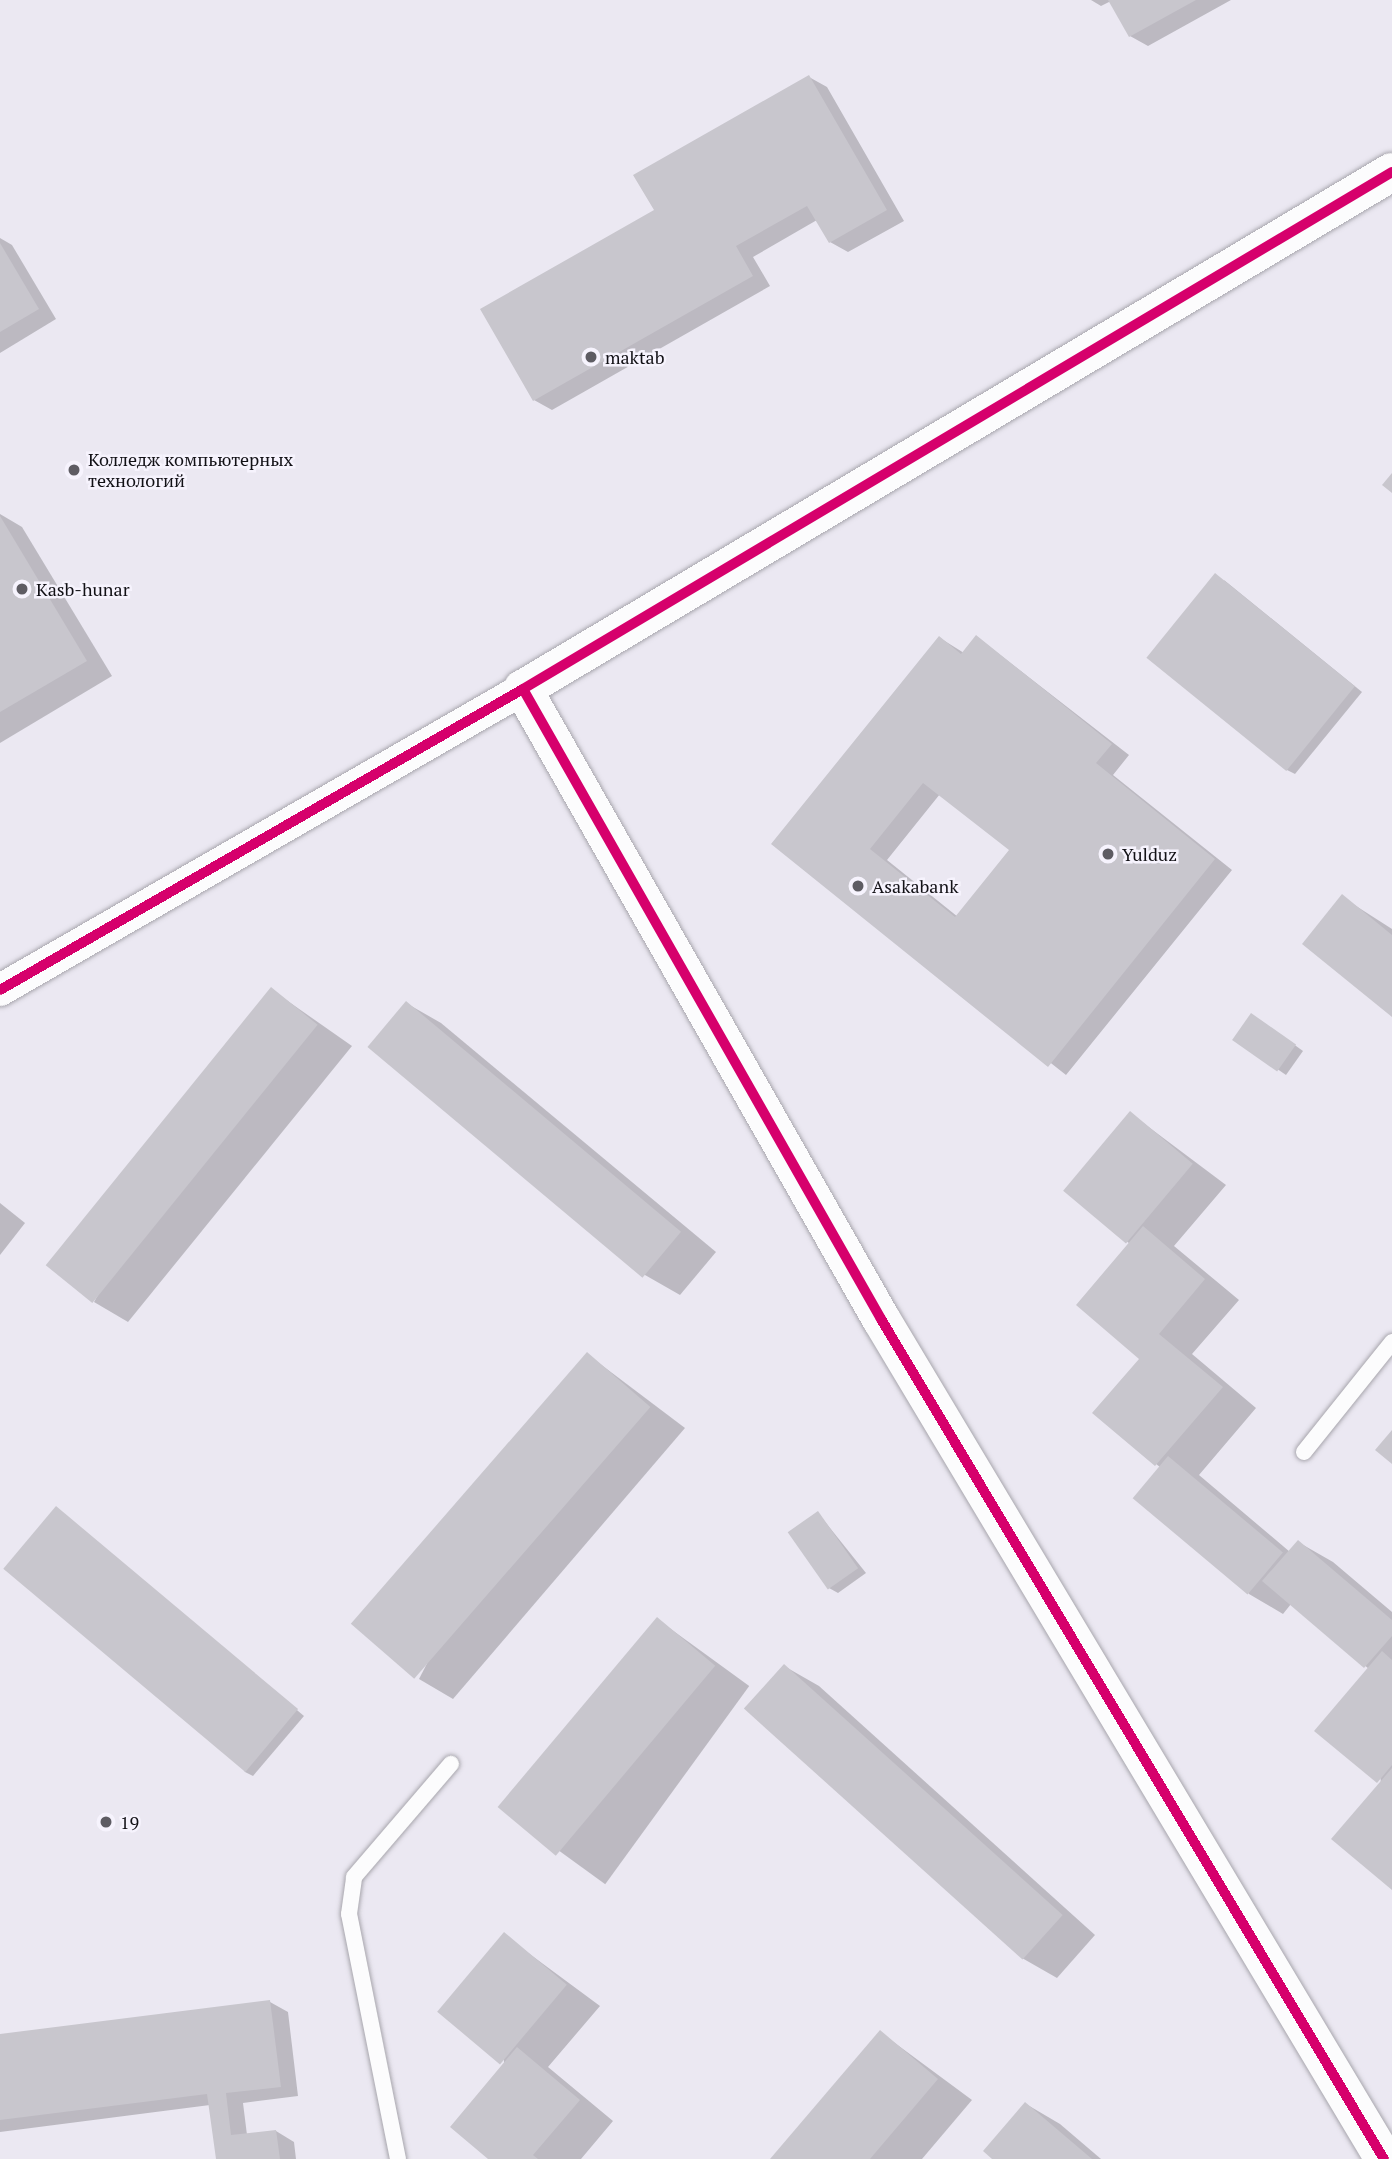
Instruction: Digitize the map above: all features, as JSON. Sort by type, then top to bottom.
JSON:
[{"type":"street","points":[[0,990],[523,690],[1392,172]]},
{"type":"street","points":[[523,690],[881,1319],[1384,2159]]},
{"type":"lane","points":[[1304,1452],[1392,1342]]},
{"type":"lane","points":[[398,2159],[349,1914],[354,1877],[451,1764]]},
{"type":"building","points":[[1108,0],[1196,0],[1129,37]]},
{"type":"building","points":[[809,75],[887,210],[829,243],[807,206],[736,246],[753,276],[533,401],[480,309],[654,210],[633,175]]},
{"type":"building","points":[[0,243],[39,309],[0,332]]},
{"type":"building","points":[[1392,473],[1392,493],[1382,485]]},
{"type":"building","name":"Kasb-hunar","points":[[0,516],[87,661],[0,712]]},
{"type":"building","points":[[1215,573],[1355,686],[1286,771],[1146,658]]},
{"type":"building","name":"Yulduz","points":[[976,635],[1112,744],[1096,763],[1215,859],[1048,1067],[771,844],[939,636],[961,654]],"holes":[[[923,783],[1009,850],[955,917],[870,849]]]},
{"type":"building","points":[[1342,894],[1392,935],[1392,1017],[1302,944]]},
{"type":"building","points":[[271,987],[318,1025],[92,1303],[46,1265]]},
{"type":"building","points":[[406,1001],[681,1232],[642,1278],[367,1047]]},
{"type":"building","points":[[1251,1013],[1296,1045],[1277,1072],[1232,1040]]},
{"type":"building","points":[[1130,1111],[1193,1164],[1126,1243],[1063,1191]]},
{"type":"building","points":[[1143,1226],[1205,1279],[1159,1334],[1223,1387],[1155,1466],[1092,1413],[1139,1359],[1076,1305]]},
{"type":"building","points":[[587,1352],[650,1407],[414,1679],[351,1624]]},
{"type":"building","points":[[1392,1430],[1392,1464],[1375,1450]]},
{"type":"building","points":[[1168,1456],[1283,1552],[1248,1595],[1133,1498]]},
{"type":"building","points":[[56,1506],[298,1709],[245,1772],[3,1569]]},
{"type":"building","points":[[818,1511],[858,1568],[828,1590],[788,1532]]},
{"type":"building","points":[[1298,1540],[1392,1620],[1392,1636],[1364,1668],[1262,1581]]},
{"type":"building","points":[[657,1617],[715,1666],[556,1856],[498,1807]]},
{"type":"building","points":[[1382,1651],[1392,1660],[1392,1765],[1377,1783],[1314,1731]]},
{"type":"building","points":[[784,1664],[1063,1915],[1023,1960],[744,1709]]},
{"type":"building","points":[[1392,1768],[1392,1890],[1331,1839]]},
{"type":"building","points":[[504,1932],[567,1985],[500,2064],[437,2012]]},
{"type":"building","points":[[270,2000],[281,2087],[226,2093],[231,2135],[276,2130],[280,2159],[216,2159],[207,2094],[0,2120],[0,2034]]},
{"type":"building","points":[[880,2030],[938,2079],[870,2159],[770,2159]]},
{"type":"building","points":[[517,2047],[580,2100],[533,2155],[538,2159],[488,2159],[450,2127]]},
{"type":"building","points":[[1025,2102],[1092,2159],[992,2159],[983,2151]]},
{"type":"cycle path","points":[[0,990],[523,689],[1392,172]]},
{"type":"cycle path","points":[[523,689],[881,1319],[1384,2159]]},
{"type":"place","name":"maktab","points":[[591,357]]},
{"type":"place","name":"Колледж компьютерных технологий","points":[[74,470]]},
{"type":"place","name":"Kasb-hunar","points":[[22,589]]},
{"type":"place","name":"Yulduz","points":[[1108,854]]},
{"type":"place","name":"Asakabank","points":[[858,886]]},
{"type":"place","name":"19","points":[[106,1822]]}]
